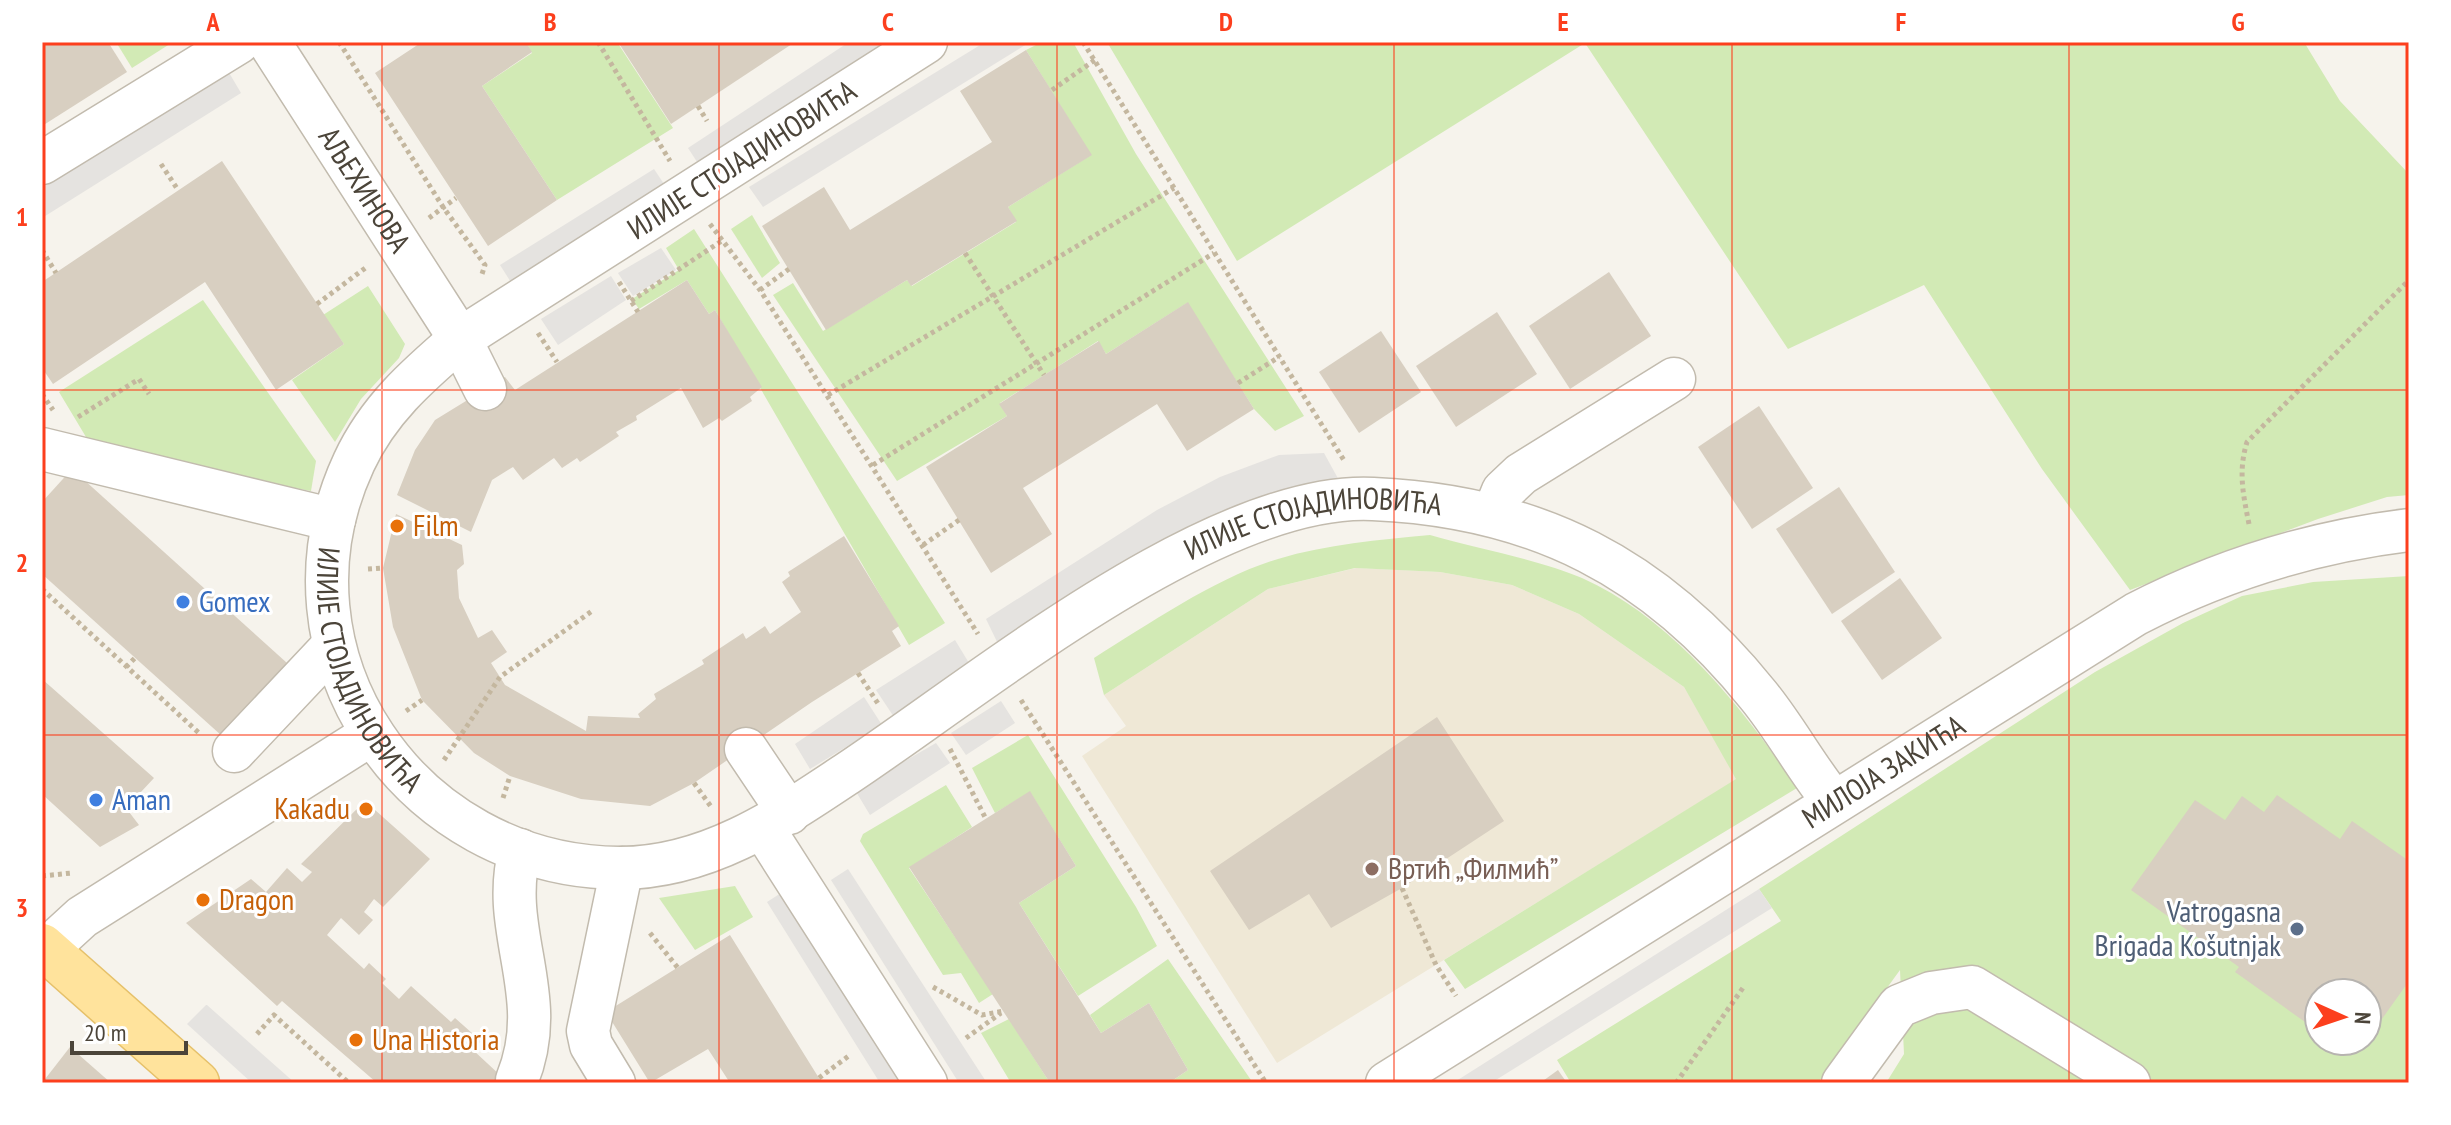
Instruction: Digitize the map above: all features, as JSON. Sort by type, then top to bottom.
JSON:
[{"type":"main road","points":[[44,948],[197,1083]]},
{"type":"street","points":[[42,163],[239,42]]},
{"type":"street","name":"АЉЕХИНОВА","points":[[269,42],[460,339],[485,389]]},
{"type":"street","name":"ИЛИЈЕ СТОЈАДИНОВИЋА","points":[[926,42],[460,339],[398,393],[374,425],[355,460],[334,520],[328,596],[334,645],[349,693],[387,724],[407,778],[438,807],[465,825],[520,850],[550,859],[622,868],[695,856],[776,820],[1000,668],[1167,562],[1237,528],[1304,506],[1368,498],[1494,513],[1528,524],[1589,551],[1643,585],[1700,631],[1761,698],[1834,802]]},
{"type":"street","points":[[1494,513],[1503,491],[1521,474],[1674,379]]},
{"type":"street","points":[[42,449],[334,520]]},
{"type":"street","name":"МИЛОЈА ЗАКИЋА","points":[[1387,1083],[2092,639],[2182,590],[2257,560],[2331,541],[2409,530]]},
{"type":"street","points":[[219,744],[334,645]]},
{"type":"street","points":[[44,948],[82,917],[387,724]]},
{"type":"street","points":[[746,749],[776,820],[926,1083]]},
{"type":"street","points":[[517,1080],[529,1051],[531,1029],[531,1001],[513,903],[513,876],[520,850]]},
{"type":"street","points":[[614,1083],[591,1045],[588,1031],[603,972],[622,868]]},
{"type":"street","points":[[1843,1083],[1899,1006],[1931,993],[1972,987],[2129,1083]]},
{"type":"path","points":[[339,42],[434,194],[485,265]]},
{"type":"path","points":[[598,42],[676,171]]},
{"type":"path","points":[[1083,42],[1368,498]]},
{"type":"path","points":[[1052,90],[1095,60]]},
{"type":"path","points":[[698,106],[707,121]]},
{"type":"path","points":[[161,164],[178,190]]},
{"type":"path","points":[[828,395],[1174,188]]},
{"type":"path","points":[[705,217],[760,290],[980,636]]},
{"type":"path","points":[[631,301],[723,240]]},
{"type":"path","points":[[42,250],[56,273]]},
{"type":"path","points":[[965,253],[1044,375]]},
{"type":"path","points":[[873,465],[1214,253]]},
{"type":"path","points":[[760,290],[789,269]]},
{"type":"path","points":[[2257,560],[2241,486],[2241,461],[2247,442],[2409,280]]},
{"type":"path","points":[[317,304],[346,282]]},
{"type":"path","points":[[1238,383],[1279,357]]},
{"type":"path","points":[[76,418],[139,379],[149,394]]},
{"type":"path","points":[[923,545],[959,520]]},
{"type":"path","points":[[365,569],[383,568]]},
{"type":"path","points":[[42,589],[126,667],[219,744]]},
{"type":"path","points":[[443,761],[500,677],[592,611]]},
{"type":"path","points":[[126,667],[135,658]]},
{"type":"path","points":[[1016,693],[1266,1083]]},
{"type":"path","points":[[387,724],[422,700]]},
{"type":"path","points":[[961,770],[986,819]]},
{"type":"path","points":[[501,802],[510,776]]},
{"type":"path","points":[[694,783],[718,817]]},
{"type":"path","points":[[42,876],[72,873]]},
{"type":"path","points":[[1402,888],[1436,965],[1460,1004]]},
{"type":"path","points":[[1676,1083],[1745,985]]},
{"type":"path","points":[[933,987],[982,1015],[1004,1011],[966,1038]]},
{"type":"path","points":[[257,1034],[274,1015],[349,1083]]},
{"type":"path","points":[[819,1078],[850,1055]]},
{"type":"shaded area","points":[[849,42],[891,42],[701,168],[688,148]]},
{"type":"shaded area","points":[[985,42],[1030,42],[763,207],[749,187]]},
{"type":"shaded area","points":[[228,71],[241,93],[42,218],[42,188]]},
{"type":"shaded area","points":[[654,169],[666,187],[512,284],[500,265]]},
{"type":"shaded area","points":[[661,248],[676,270],[633,296],[618,273]]},
{"type":"shaded area","points":[[611,276],[626,300],[558,345],[541,319]]},
{"type":"shaded area","points":[[1324,453],[1346,493],[1001,650],[986,619],[1157,510],[1220,477],[1279,455]]},
{"type":"shaded area","name":"Вртић „Филмић”","points":[[1356,568],[1440,572],[1512,585],[1579,614],[1684,687],[1737,779],[1277,1063],[1082,756],[1126,726],[1104,695],[1268,589]]},
{"type":"shaded area","points":[[955,640],[972,668],[894,717],[876,690]]},
{"type":"shaded area","points":[[864,697],[882,725],[810,769],[795,744]]},
{"type":"shaded area","points":[[1001,701],[1015,723],[966,755],[951,733]]},
{"type":"shaded area","points":[[936,743],[950,763],[870,815],[855,790]]},
{"type":"shaded area","points":[[848,869],[987,1083],[959,1083],[831,880]]},
{"type":"shaded area","points":[[792,886],[916,1083],[880,1083],[767,902]]},
{"type":"shaded area","points":[[1759,889],[1772,908],[1491,1083],[1453,1083]]},
{"type":"shaded area","points":[[206,1005],[295,1083],[252,1083],[187,1024]]},
{"type":"green space","points":[[116,42],[173,42],[132,68]]},
{"type":"green space","points":[[526,42],[617,42],[673,128],[557,200],[482,86],[532,53]]},
{"type":"green space","points":[[1042,42],[1073,42],[1136,154],[1304,416],[1275,431],[1254,409],[1187,303],[1106,354],[1098,341],[1000,403],[1007,416],[897,481],[773,295],[793,283],[823,331],[907,280],[912,286],[1016,222],[1008,207],[1091,155],[1026,50]]},
{"type":"green space","points":[[1107,42],[2304,42],[2340,101],[2409,174],[2409,495],[2387,497],[2318,519],[2130,590],[2042,469],[1924,285],[1788,349],[1585,43],[1237,261]]},
{"type":"green space","points":[[752,215],[780,263],[762,278],[731,229]]},
{"type":"green space","points":[[694,229],[945,623],[909,645],[715,310],[709,314],[687,280],[639,309],[632,299],[679,270],[666,248]]},
{"type":"green space","points":[[368,286],[405,344],[399,358],[361,399],[335,442],[292,380],[344,344],[323,315]]},
{"type":"green space","points":[[203,300],[316,461],[311,491],[95,452],[59,392]]},
{"type":"green space","points":[[1430,535],[1528,560],[1582,578],[1646,616],[1703,668],[1729,697],[1797,788],[1465,989],[1444,960],[1736,779],[1684,687],[1579,614],[1512,585],[1440,572],[1355,568],[1268,589],[1104,695],[1094,658],[1184,602],[1255,567],[1334,546]]},
{"type":"green space","points":[[2409,576],[2409,1083],[1886,1083],[1904,1054],[1900,970],[1818,1083],[1571,1083],[1557,1060],[1781,921],[1759,889],[2095,672],[2183,623],[2242,596],[2313,582]]},
{"type":"green space","points":[[1028,735],[1136,907],[1157,946],[1078,996],[1019,903],[1076,866],[1030,792],[995,813],[972,768]]},
{"type":"green space","points":[[946,785],[972,827],[909,868],[993,994],[979,1003],[961,973],[943,975],[860,841],[863,834]]},
{"type":"green space","points":[[735,886],[753,917],[695,950],[659,898]]},
{"type":"green space","points":[[1168,959],[1253,1083],[1169,1083],[1188,1070],[1149,1003],[1101,1033],[1090,1015]]},
{"type":"green space","points":[[1009,1019],[1050,1083],[1011,1083],[981,1033]]},
{"type":"building","points":[[42,42],[108,42],[127,72],[42,126]]},
{"type":"building","points":[[422,42],[526,42],[532,52],[482,86],[557,200],[488,246],[375,73]]},
{"type":"building","points":[[618,42],[795,42],[671,124]]},
{"type":"building","points":[[1026,50],[1092,155],[1008,207],[1017,221],[911,286],[907,280],[826,330],[762,226],[824,187],[850,230],[992,142],[960,91]]},
{"type":"building","points":[[222,161],[344,344],[276,390],[205,282],[53,384],[42,368],[42,282]]},
{"type":"building","points":[[1609,272],[1651,336],[1570,389],[1529,326]]},
{"type":"building","points":[[687,280],[709,314],[715,310],[762,387],[750,397],[752,401],[722,421],[719,418],[703,428],[681,388],[636,416],[637,420],[616,432],[619,436],[580,462],[577,458],[562,468],[554,458],[523,480],[513,467],[492,480],[471,532],[397,495],[415,450],[435,420],[505,377],[515,390]]},
{"type":"building","points":[[1188,302],[1254,409],[1187,451],[1157,404],[1023,488],[1052,534],[991,573],[926,467],[1007,416],[999,404],[1044,375],[1099,341],[1106,354]]},
{"type":"building","points":[[1497,312],[1537,374],[1456,427],[1416,366]]},
{"type":"building","points":[[1381,331],[1421,392],[1359,433],[1319,372]]},
{"type":"building","points":[[1759,406],[1813,488],[1752,529],[1698,447]]},
{"type":"building","points":[[72,469],[287,663],[222,736],[42,574],[42,502]]},
{"type":"building","points":[[1839,487],[1895,572],[1832,614],[1776,529]]},
{"type":"building","points":[[396,514],[462,545],[464,564],[457,570],[459,598],[478,638],[492,630],[507,652],[491,663],[505,685],[586,731],[588,716],[640,718],[638,714],[656,699],[654,694],[704,664],[702,660],[743,633],[746,639],[765,626],[770,634],[801,612],[782,582],[790,576],[788,572],[844,536],[899,626],[892,631],[901,646],[812,702],[694,783],[650,806],[581,799],[510,776],[474,753],[422,700],[393,627],[383,568]]},
{"type":"building","points":[[1900,578],[1942,638],[1882,680],[1841,621]]},
{"type":"building","points":[[42,679],[154,778],[126,808],[139,825],[100,847],[42,794]]},
{"type":"building","points":[[1437,717],[1504,821],[1402,888],[1331,928],[1309,894],[1249,930],[1210,871]]},
{"type":"building","points":[[1030,791],[1076,866],[1019,903],[1101,1033],[1149,1003],[1188,1070],[1169,1083],[1050,1083],[909,867]]},
{"type":"building","name":"Vatrogasna Brigada Košutnjak","points":[[2277,795],[2340,839],[2352,821],[2409,861],[2409,981],[2383,1018],[2383,977],[2303,977],[2303,1021],[2235,972],[2239,967],[2131,890],[2195,800],[2225,820],[2242,796],[2264,812]]},
{"type":"building","points":[[365,801],[430,859],[383,907],[374,899],[364,912],[373,920],[359,935],[341,918],[327,935],[364,969],[369,963],[386,979],[382,983],[399,999],[411,986],[451,1022],[455,1018],[481,1041],[473,1050],[501,1076],[520,1083],[377,1083],[282,1001],[277,1006],[186,923],[251,879],[266,892],[287,868],[302,882],[312,872],[301,864]]},
{"type":"building","points":[[730,935],[822,1083],[730,1083],[708,1049],[650,1083],[606,1012]]},
{"type":"building","points":[[70,1047],[111,1083],[42,1083]]},
{"type":"building","points":[[1558,1070],[1567,1083],[1540,1083]]},
{"type":"place","name":"Film","points":[[397,526]]},
{"type":"place","name":"Gomex","points":[[183,602]]},
{"type":"place","name":"Aman","points":[[96,800]]},
{"type":"place","name":"Kakadu","points":[[366,809]]},
{"type":"place","name":"Вртић „Филмић”","points":[[1372,869]]},
{"type":"place","name":"Dragon","points":[[203,900]]},
{"type":"place","name":"Vatrogasna Brigada Košutnjak","points":[[2297,929]]},
{"type":"place","name":"Una Historia","points":[[356,1040]]}]
